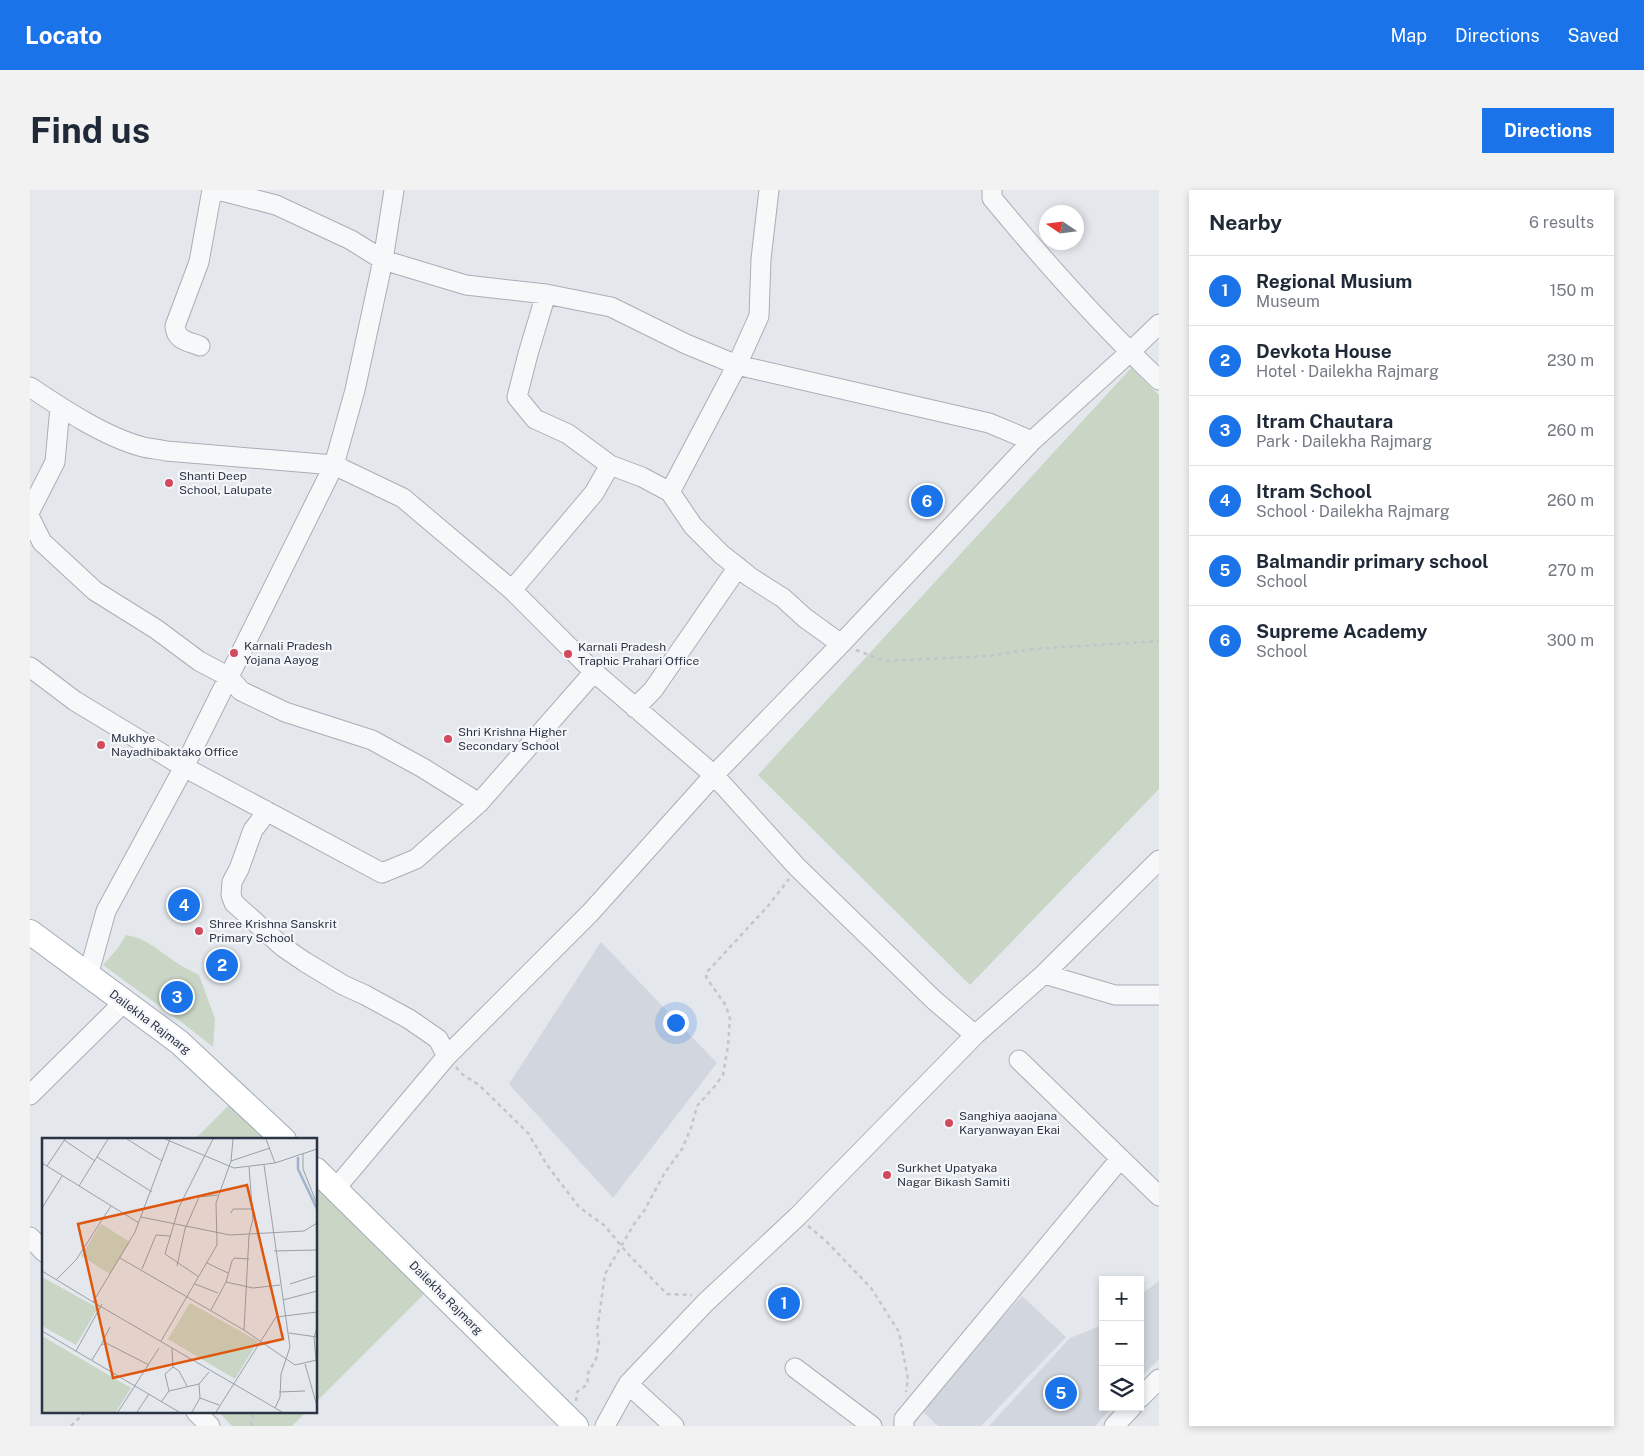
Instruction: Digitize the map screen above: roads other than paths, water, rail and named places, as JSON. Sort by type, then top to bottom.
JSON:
[{"type":"main road","name":"Dailekha Rajmarg","points":[[30,932],[88,976],[125,1001],[196,1057],[282,1138]]},
{"type":"main road","name":"Dailekha Rajmarg","points":[[318,1172],[574,1424]]},
{"type":"street","points":[[200,346],[180,338],[176,332],[176,326],[181,306],[199,262],[212,190]]},
{"type":"street","points":[[218,190],[276,205],[351,240],[383,260],[466,285],[546,294],[611,307],[686,344],[737,365],[988,423],[1032,441]]},
{"type":"street","points":[[88,976],[106,911],[184,767],[334,465],[355,390],[383,260],[394,190]]},
{"type":"street","points":[[670,492],[737,365],[759,316],[761,259],[769,190]]},
{"type":"street","points":[[992,190],[992,198],[1028,242],[1130,352],[1159,380]]},
{"type":"street","points":[[546,294],[517,397],[534,419],[568,434],[610,466],[642,477],[670,492],[693,526],[720,554],[783,598],[805,618],[841,644]]},
{"type":"street","points":[[336,1188],[447,1056],[591,912],[714,775],[841,644],[1032,441],[1159,324]]},
{"type":"street","points":[[30,387],[60,407],[111,434],[143,447],[166,451],[334,465],[403,498],[512,590],[594,672],[714,775],[797,867],[908,976],[975,1034]]},
{"type":"street","points":[[30,511],[55,462],[60,407]]},
{"type":"street","points":[[512,590],[594,493],[610,466]]},
{"type":"street","points":[[30,518],[42,542],[95,591],[156,630],[199,661],[229,677],[241,690],[285,712],[372,740],[479,802]]},
{"type":"street","points":[[636,708],[652,690],[738,567]]},
{"type":"street","points":[[30,667],[75,701],[184,767],[382,872],[416,859],[479,802],[594,672]]},
{"type":"street","points":[[265,810],[253,830],[239,869],[232,882],[231,895],[234,903],[283,947],[305,962],[343,985],[408,1019],[438,1039],[447,1056]]},
{"type":"street","points":[[605,1426],[628,1384],[705,1303],[798,1216],[975,1034],[1044,974],[1159,860]]},
{"type":"street","points":[[1044,974],[1115,995],[1159,995]]},
{"type":"street","points":[[30,1095],[125,1001]]},
{"type":"street","points":[[1019,1060],[1159,1196]]},
{"type":"street","points":[[904,1422],[1120,1159]]},
{"type":"street","points":[[30,1237],[42,1250]]},
{"type":"street","points":[[795,1368],[872,1426]]},
{"type":"street","points":[[1144,1394],[1159,1379]]},
{"type":"street","points":[[628,1384],[674,1426]]},
{"type":"street","points":[[1114,1426],[1128,1411]]},
{"type":"street","points":[[198,1414],[210,1426]]},
{"type":"place","name":"Shanti Deep School, Lalupate","points":[[169,483]]},
{"type":"place","name":"Supreme Academy","points":[[927,501]]},
{"type":"place","name":"Karnali Pradesh Yojana Aayog","points":[[234,653]]},
{"type":"place","name":"Karnali Pradesh Traphic Prahari Office","points":[[568,654]]},
{"type":"place","name":"Shri Krishna Higher Secondary School","points":[[448,739]]},
{"type":"place","name":"Mukhye Nayadhibaktako Office","points":[[101,745]]},
{"type":"place","name":"Itram School","points":[[184,905]]},
{"type":"place","name":"Shree Krishna Sanskrit Primary School","points":[[199,931]]},
{"type":"place","name":"Devkota House","points":[[222,965]]},
{"type":"place","name":"Itram Chautara","points":[[177,997]]},
{"type":"place","name":"Sanghiya aaojana Karyanwayan Ekai","points":[[949,1123]]},
{"type":"place","name":"Surkhet Upatyaka Nagar Bikash Samiti","points":[[887,1175]]},
{"type":"place","name":"Regional Musium","points":[[784,1303]]},
{"type":"place","name":"Balmandir primary school","points":[[1061,1393]]}]
